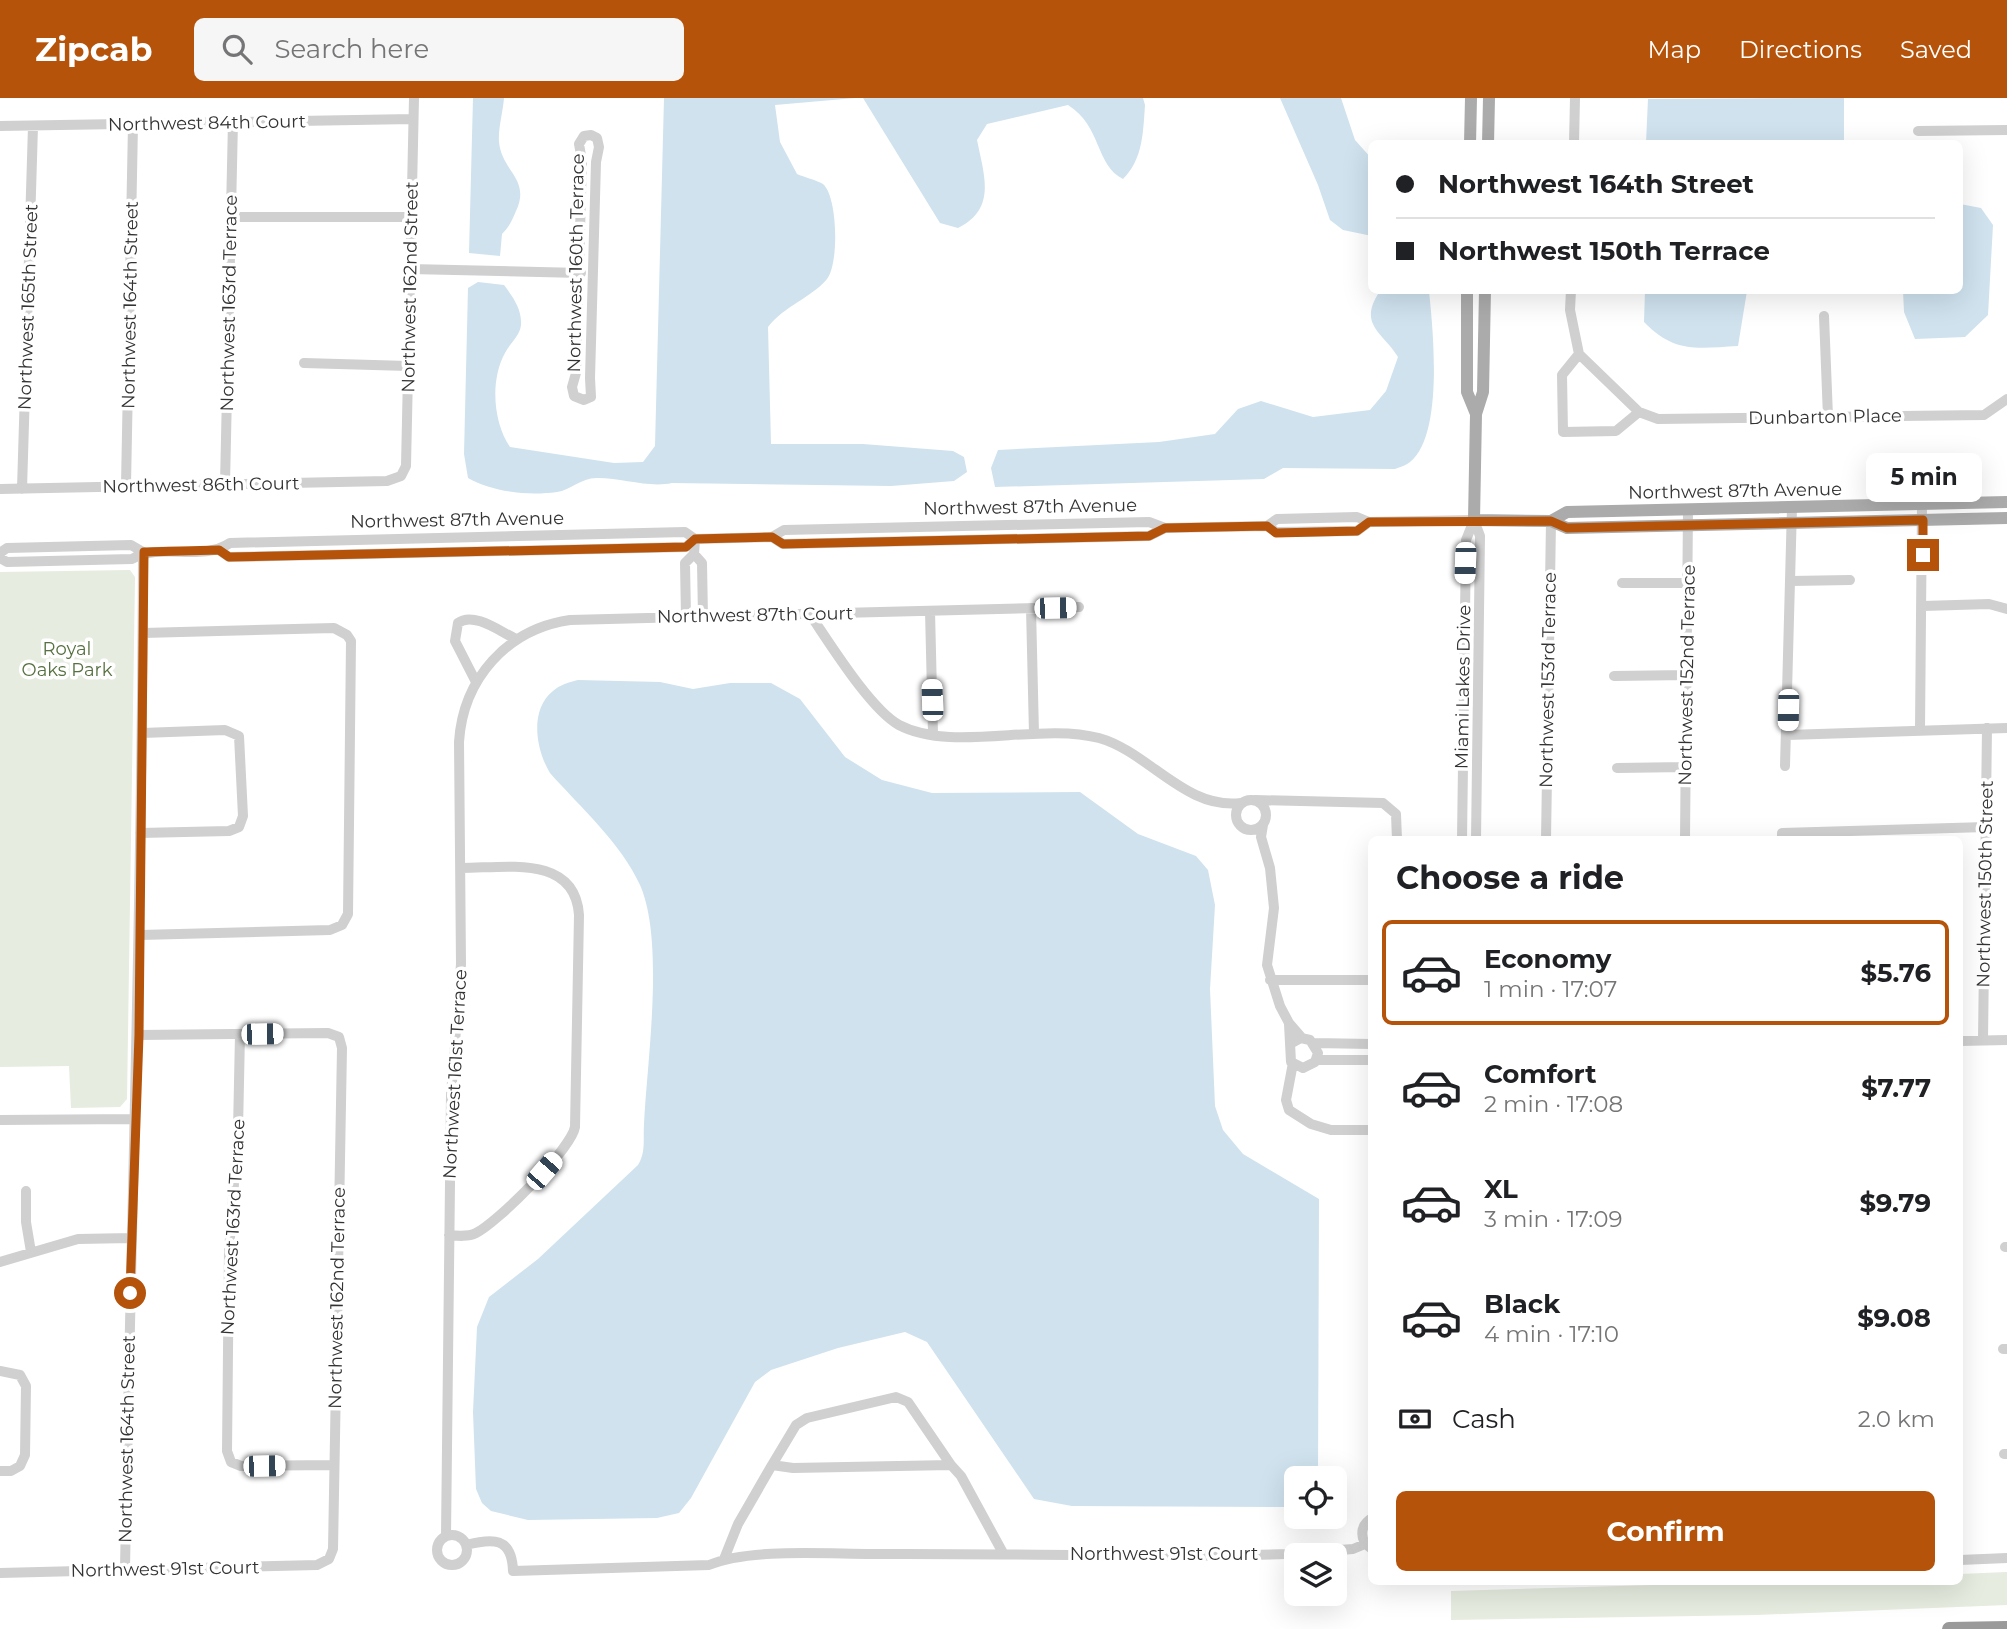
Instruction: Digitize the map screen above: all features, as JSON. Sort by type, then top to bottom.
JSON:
[{"type":"highway","points":[[1949,1629],[2007,1628]]},
{"type":"main road","points":[[1470,140],[1471,98]]},
{"type":"main road","points":[[1488,140],[1489,98]]},
{"type":"main road","points":[[1467,294],[1466,392],[1476,414]]},
{"type":"main road","points":[[1474,520],[1476,414],[1483,392],[1485,294]]},
{"type":"main road","name":"Northwest 87th Avenue","points":[[1551,521],[1567,512],[2007,502]]},
{"type":"main road","name":"Northwest 87th Avenue","points":[[1474,520],[1551,521],[1567,528],[2007,517]]},
{"type":"street","name":"Northwest 162nd Street","points":[[401,476],[406,466],[414,98]]},
{"type":"street","points":[[1574,140],[1575,98]]},
{"type":"street","name":"Northwest 84th Court","points":[[0,126],[413,119]]},
{"type":"street","name":"Northwest 163rd Terrace","points":[[225,484],[233,121]]},
{"type":"street","name":"Northwest 164th Street","points":[[126,485],[133,124]]},
{"type":"street","name":"Northwest 165th Street","points":[[23,489],[33,126]]},
{"type":"street","points":[[1918,131],[2007,130]]},
{"type":"street","name":"Northwest 160th Terrace","points":[[591,135],[597,138],[599,147],[596,162],[592,273],[590,378],[593,389],[591,397],[584,400],[574,396],[572,387],[576,373],[578,272],[582,161],[579,144],[583,136],[591,135]]},
{"type":"street","points":[[231,217],[412,217]]},
{"type":"street","points":[[411,269],[592,273]]},
{"type":"street","points":[[1571,294],[1570,310],[1578,354],[1639,412],[1616,431],[1563,432],[1562,375],[1578,354]]},
{"type":"street","points":[[1824,316],[1828,417]]},
{"type":"street","points":[[304,363],[408,366]]},
{"type":"street","name":"Dunbarton Place","points":[[1639,412],[1658,419],[1984,415],[2007,399]]},
{"type":"street","name":"Northwest 86th Court","points":[[0,489],[387,481],[401,476]]},
{"type":"street","points":[[1920,730],[1922,504]]},
{"type":"street","points":[[1785,766],[1791,507]]},
{"type":"street","name":"Northwest 152nd Terrace","points":[[1685,836],[1688,509]]},
{"type":"street","name":"Northwest 87th Avenue","points":[[0,555],[7,548],[131,545],[144,552],[219,550],[230,543],[341,540],[685,532],[695,539],[772,537],[784,530],[1149,522],[1165,528],[1267,526],[1277,519],[1357,517],[1369,522],[1474,520]]},
{"type":"street","name":"Miami Lakes Drive","points":[[1462,836],[1466,535],[1474,520]]},
{"type":"street","name":"Miami Lakes Drive","points":[[1474,520],[1480,536],[1476,836]]},
{"type":"street","name":"Northwest 153rd Terrace","points":[[1546,836],[1551,521]]},
{"type":"street","points":[[686,617],[685,562],[694,554],[695,539]]},
{"type":"street","name":"Northwest 164th Street","points":[[125,1570],[134,1119],[139,1035],[144,552]]},
{"type":"street","points":[[694,554],[702,563],[703,617]]},
{"type":"street","points":[[1791,581],[1850,580]]},
{"type":"street","points":[[1622,583],[1687,583]]},
{"type":"street","points":[[685,594],[703,594]]},
{"type":"street","points":[[1923,606],[1989,604],[2007,610]]},
{"type":"street","name":"Northwest 87th Court","points":[[491,662],[516,639],[542,626],[570,620],[1079,607]]},
{"type":"street","points":[[1031,608],[1034,734]]},
{"type":"street","points":[[930,611],[933,734]]},
{"type":"street","points":[[809,613],[883,712],[913,730],[933,734],[1076,735],[1107,741],[1192,793],[1222,805],[1263,845]]},
{"type":"street","points":[[476,682],[455,641],[458,623],[467,619],[475,620],[516,639]]},
{"type":"street","points":[[140,935],[330,930],[342,925],[348,914],[351,641],[347,635],[334,628],[143,633]]},
{"type":"street","name":"Northwest 161st Terrace","points":[[446,1536],[452,1080],[461,990],[459,734],[463,713],[476,682],[491,662]]},
{"type":"street","points":[[1614,676],[1687,675]]},
{"type":"street","points":[[1787,736],[2007,727]]},
{"type":"street","name":"Northwest 150th Street","points":[[1983,1040],[1987,728]]},
{"type":"street","points":[[141,834],[229,831],[239,827],[243,816],[239,736],[225,730],[142,733]]},
{"type":"street","points":[[1617,768],[1686,767]]},
{"type":"street","points":[[1222,805],[1255,800],[1376,802],[1388,805],[1398,820],[1398,836]]},
{"type":"street","points":[[1255,800],[1264,806],[1263,845],[1270,868],[1274,908],[1267,948],[1270,980],[1289,1023],[1292,1043],[1288,1053],[1293,1063],[1287,1105],[1311,1124],[1331,1130],[1368,1130]]},
{"type":"street","points":[[1245,829],[1255,830],[1276,806],[1291,801]]},
{"type":"street","points":[[1236,818],[1241,803]]},
{"type":"street","points":[[1833,836],[1986,827]]},
{"type":"street","points":[[449,1235],[469,1236],[481,1230],[534,1183],[574,1134],[578,905],[569,884],[548,870],[462,868]]},
{"type":"street","points":[[1270,980],[1368,980]]},
{"type":"street","points":[[1289,1023],[1302,1038],[1314,1043],[1368,1044]]},
{"type":"street","name":"Northwest 162nd Terrace","points":[[240,1034],[328,1032],[339,1037],[342,1048],[333,1549],[329,1559]]},
{"type":"street","points":[[139,1035],[240,1034]]},
{"type":"street","name":"Northwest 163rd Terrace","points":[[240,1034],[238,1130],[229,1251],[227,1451],[231,1462],[241,1466],[334,1465]]},
{"type":"street","points":[[1292,1043],[1302,1038]]},
{"type":"street","points":[[1963,1041],[2007,1040]]},
{"type":"street","points":[[1314,1043],[1318,1053],[1316,1060]]},
{"type":"street","points":[[1291,1081],[1316,1060],[1368,1060]]},
{"type":"street","points":[[1293,1063],[1305,1068]]},
{"type":"street","points":[[0,1120],[134,1119]]},
{"type":"street","points":[[26,1192],[26,1222],[31,1252]]},
{"type":"street","points":[[0,1262],[78,1239],[131,1238]]},
{"type":"street","points":[[0,1371],[20,1375],[26,1386],[25,1455],[20,1466],[11,1471],[0,1471]]},
{"type":"street","points":[[723,1559],[738,1524],[796,1425],[807,1418],[897,1397],[908,1402],[950,1465],[961,1476],[1003,1553]]},
{"type":"street","points":[[772,1465],[793,1468],[950,1465]]},
{"type":"street","points":[[1368,1522],[1362,1528],[1368,1546]]},
{"type":"street","points":[[446,1536],[460,1537],[466,1545],[463,1560],[455,1565],[445,1564],[438,1557],[437,1547],[446,1536]]},
{"type":"street","name":"Northwest 91st Court","points":[[466,1545],[490,1540],[505,1545],[511,1553],[513,1570],[709,1565],[723,1559],[820,1554],[1237,1556],[1368,1546]]},
{"type":"street","points":[[1963,1560],[2007,1558]]},
{"type":"street","name":"Northwest 91st Court","points":[[0,1573],[317,1565],[329,1559]]},
{"type":"green space","name":"Royal Oaks Park","points":[[130,570],[135,577],[127,1099],[120,1107],[71,1108],[69,1066],[0,1067],[0,572]]},
{"type":"green space","points":[[2007,1572],[2007,1605],[1757,1615],[1451,1620],[1451,1591],[1654,1585],[1963,1585],[1963,1574]]},
{"type":"water","points":[[473,98],[504,98],[499,142],[501,152],[520,191],[516,211],[502,234],[500,256],[469,253]]},
{"type":"water","points":[[664,98],[855,98],[775,105],[780,142],[797,174],[823,184],[828,191],[834,216],[835,246],[834,260],[827,279],[768,327],[771,444],[863,444],[953,451],[964,457],[967,472],[954,481],[891,486],[654,484],[592,478],[562,491],[546,493],[500,490],[468,478],[464,454],[468,288],[478,282],[504,285],[514,299],[521,319],[520,329],[507,349],[497,376],[497,413],[510,447],[614,463],[643,462],[655,446]]},
{"type":"water","points":[[863,98],[1143,98],[1145,105],[1138,154],[1123,179],[1107,164],[1087,123],[1068,105],[987,124],[977,140],[984,178],[983,201],[970,220],[958,228],[940,223]]},
{"type":"water","points":[[1280,98],[1341,98],[1355,140],[1368,155],[1368,235],[1343,230],[1330,220],[1318,185]]},
{"type":"water","points":[[1844,98],[1844,140],[1646,140],[1648,99]]},
{"type":"water","points":[[1963,205],[1981,208],[1993,225],[1988,315],[1965,337],[1915,339],[1904,312],[1903,294],[1963,294]]},
{"type":"water","points":[[1378,294],[1429,294],[1434,355],[1432,406],[1421,448],[1407,464],[1395,469],[1283,468],[1264,479],[995,487],[991,468],[998,450],[1159,442],[1215,434],[1238,409],[1261,401],[1313,417],[1370,410],[1386,391],[1398,357],[1375,327],[1371,312]]},
{"type":"water","points":[[1645,294],[1747,294],[1738,346],[1688,347],[1666,340],[1644,322]]},
{"type":"water","points":[[578,680],[660,682],[693,689],[730,683],[771,683],[800,699],[845,757],[882,780],[932,793],[1080,792],[1138,834],[1196,856],[1208,870],[1215,905],[1210,989],[1215,1106],[1223,1130],[1243,1154],[1319,1199],[1318,1466],[1284,1466],[1284,1507],[1072,1506],[1034,1499],[927,1342],[905,1332],[838,1348],[771,1370],[755,1382],[691,1498],[679,1513],[657,1518],[528,1520],[491,1511],[482,1503],[476,1489],[473,1412],[477,1327],[489,1297],[538,1259],[638,1165],[643,1150],[652,1002],[652,938],[640,885],[632,870],[611,840],[550,773],[541,753],[537,730],[540,709],[553,691]]},
{"type":"route","points":[[130,1293],[139,1035],[144,552],[219,550],[229,557],[686,547],[695,539],[772,537],[783,544],[1037,539],[1149,536],[1165,528],[1267,526],[1276,533],[1357,531],[1369,522],[1474,520],[1551,521],[1567,528],[1923,520],[1923,555]]}]
